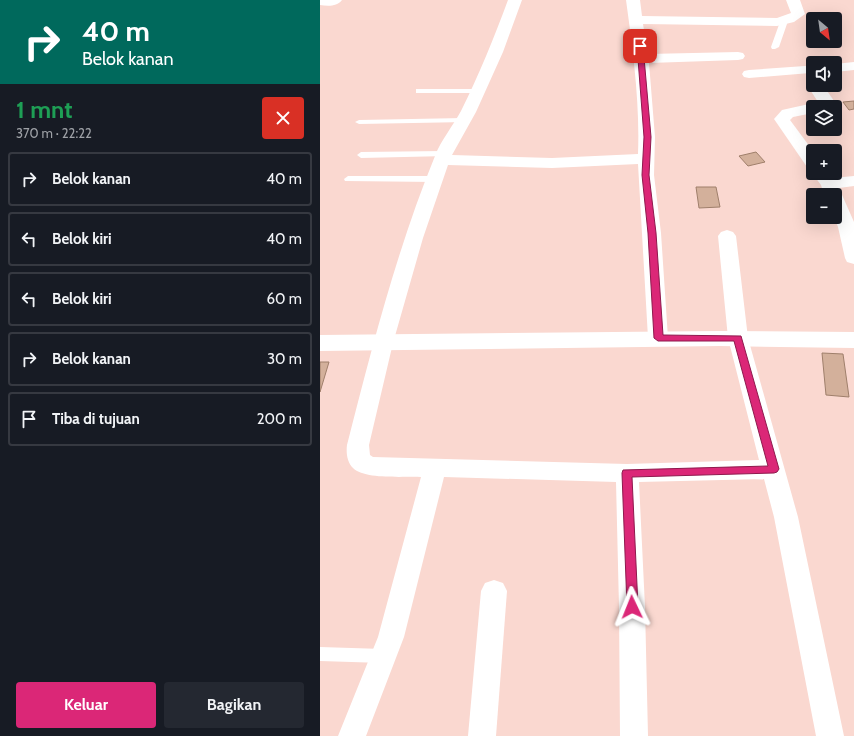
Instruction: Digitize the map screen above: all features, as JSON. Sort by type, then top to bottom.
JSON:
[{"type":"street","points":[[320,1],[330,2],[335,0]]},
{"type":"street","points":[[515,0],[496,52],[464,120],[443,157],[414,238],[383,343],[358,445],[357,455],[359,459],[364,465],[627,473],[774,469]]},
{"type":"street","points":[[634,0],[641,59],[647,137],[646,175],[652,233],[658,338]]},
{"type":"street","points":[[636,20],[784,21],[798,14],[793,0]]},
{"type":"street","points":[[641,59],[738,56]]},
{"type":"street","points":[[842,67],[854,66]]},
{"type":"street","points":[[749,74],[806,73]]},
{"type":"street","points":[[806,109],[788,113],[782,119],[806,153]]},
{"type":"street","points":[[443,157],[552,163],[646,159]]},
{"type":"street","points":[[829,188],[854,181]]},
{"type":"street","points":[[842,216],[847,227],[854,258]]},
{"type":"street","points":[[727,236],[738,338],[786,517],[830,736]]},
{"type":"street","points":[[320,343],[658,338],[854,340]]},
{"type":"street","points":[[352,736],[382,656],[391,637],[435,466]]},
{"type":"street","points":[[627,473],[632,599],[634,736]]},
{"type":"street","points":[[482,736],[494,591]]},
{"type":"lane","points":[[775,46],[784,21]]},
{"type":"lane","points":[[419,91],[478,91]]},
{"type":"lane","points":[[359,122],[464,120]]},
{"type":"lane","points":[[361,155],[443,157]]},
{"type":"lane","points":[[348,179],[435,179]]},
{"type":"lane","points":[[320,654],[382,656]]},
{"type":"building","points":[[854,101],[854,109],[849,110],[843,102]]},
{"type":"building","points":[[756,152],[765,162],[748,166],[739,156]]},
{"type":"building","points":[[696,187],[716,187],[720,207],[699,208]]},
{"type":"building","points":[[822,353],[843,354],[849,397],[826,395]]},
{"type":"building","points":[[320,362],[329,362],[320,392]]},
{"type":"route","points":[[632,607],[627,473],[774,469],[738,338],[658,338],[652,233],[646,175],[647,137],[640,46]]}]
